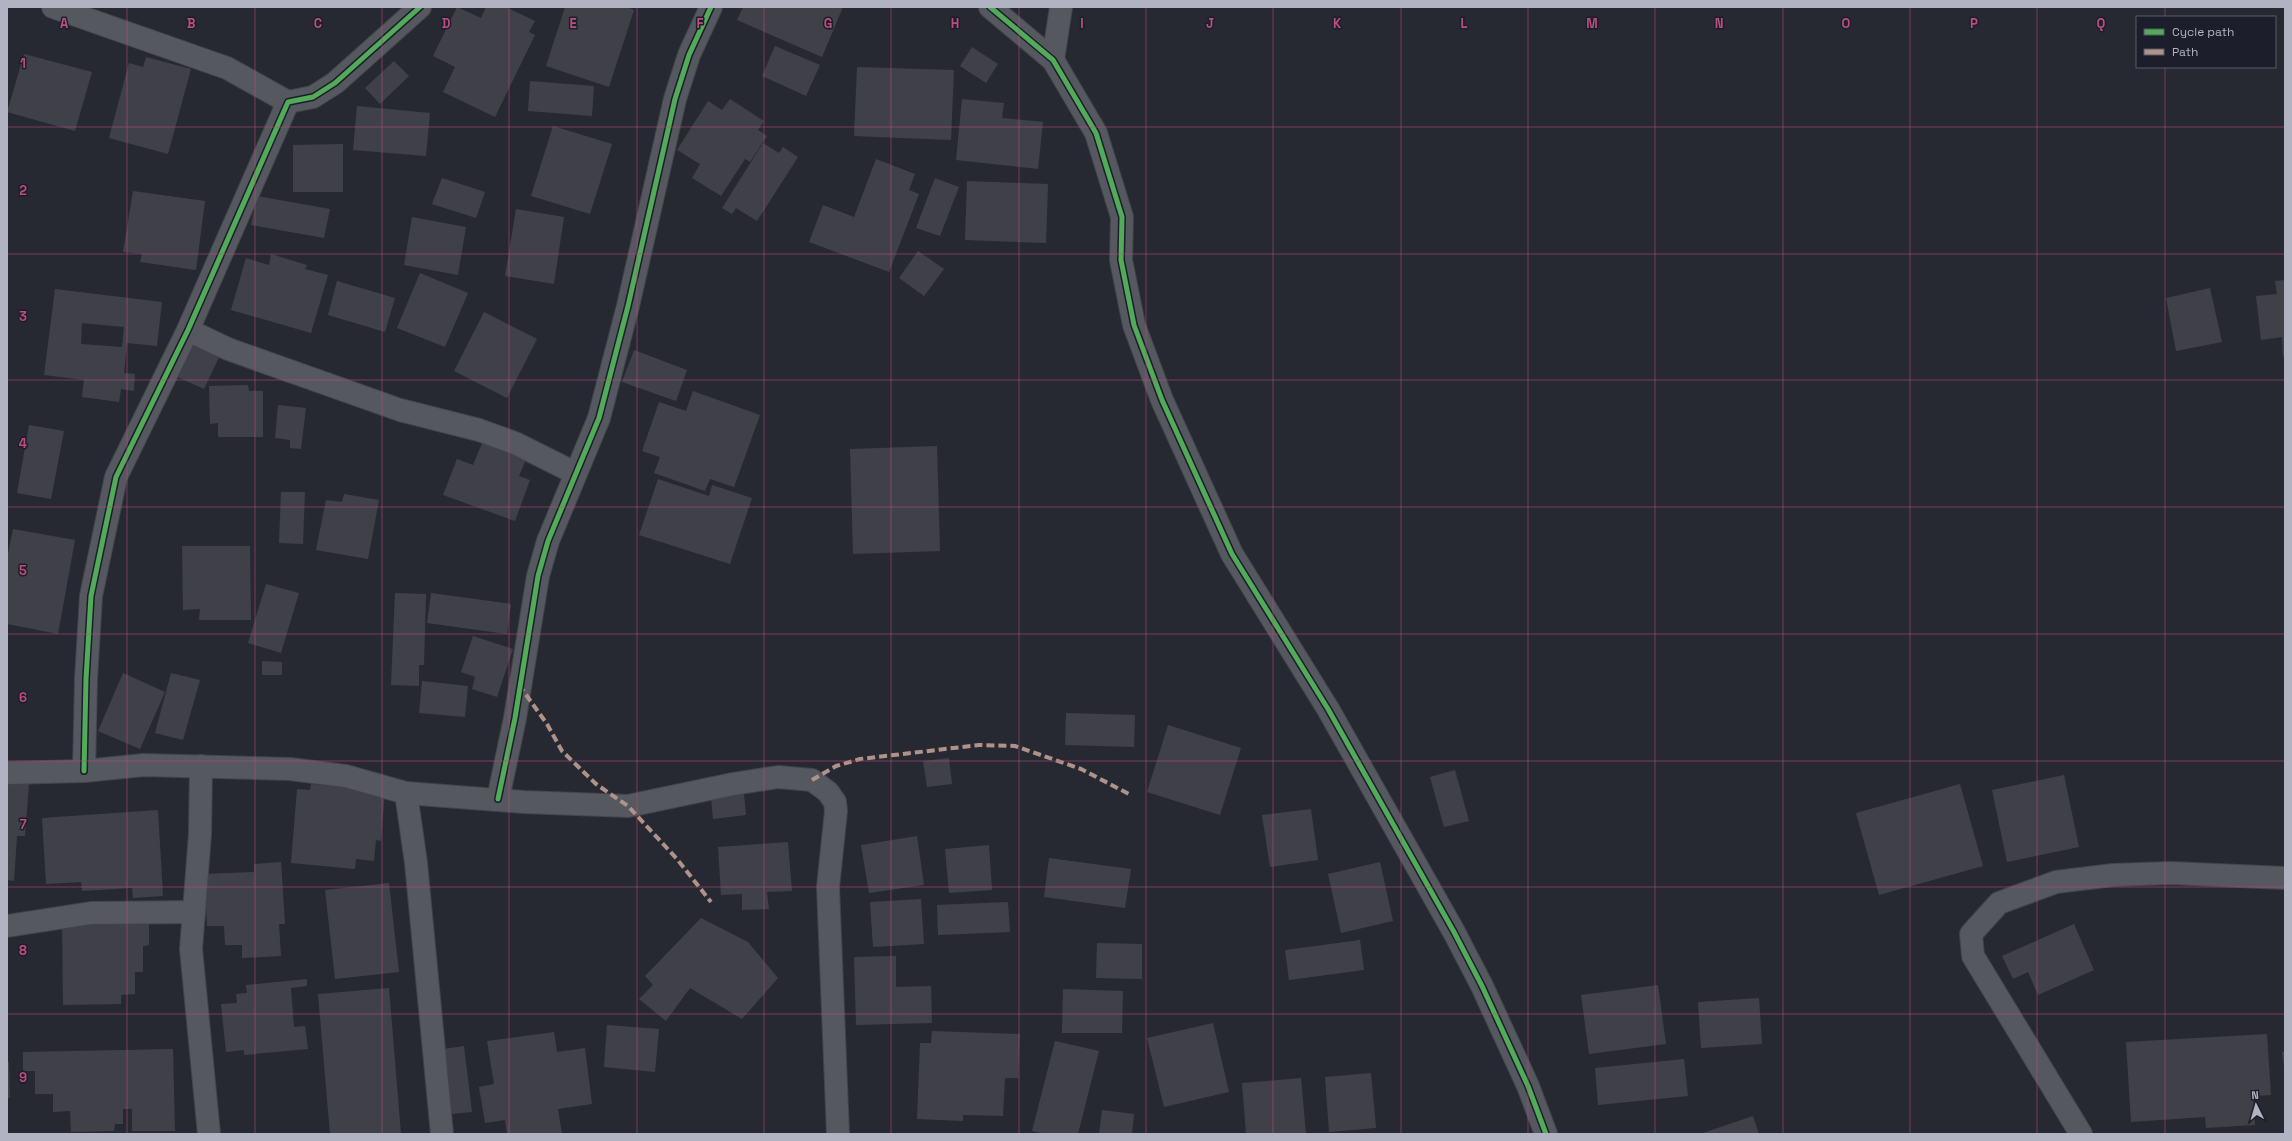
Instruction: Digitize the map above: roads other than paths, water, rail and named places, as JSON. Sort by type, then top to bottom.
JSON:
[{"type":"street","points":[[53,7],[227,68],[242,75],[253,84],[288,102],[313,97],[336,83],[420,7]]},
{"type":"street","points":[[498,799],[511,740],[538,576],[548,541],[574,474],[599,418],[682,74],[711,7]]},
{"type":"street","points":[[990,7],[1053,60],[1096,133],[1122,217],[1121,260],[1134,325],[1162,400],[1209,506],[1232,554],[1328,709],[1454,932],[1482,986],[1528,1086],[1546,1134]]},
{"type":"street","points":[[1053,60],[1061,7]]},
{"type":"street","points":[[84,771],[86,679],[91,596],[116,477],[188,330],[288,102]]},
{"type":"street","points":[[188,330],[228,349],[400,410],[479,430],[508,441],[574,474]]},
{"type":"street","points":[[7,773],[84,771],[144,765],[290,769],[346,776],[406,792],[628,806],[733,784],[778,777],[812,780],[828,792],[835,802],[836,811],[828,887],[838,1134]]},
{"type":"street","points":[[201,766],[200,834],[191,949],[209,1134]]},
{"type":"street","points":[[406,792],[416,864],[442,1134]]},
{"type":"street","points":[[2081,1134],[1973,956],[1971,934],[1999,903],[2063,882],[2112,875],[2170,873],[2285,878]]},
{"type":"street","points":[[7,926],[91,913],[194,912]]}]
